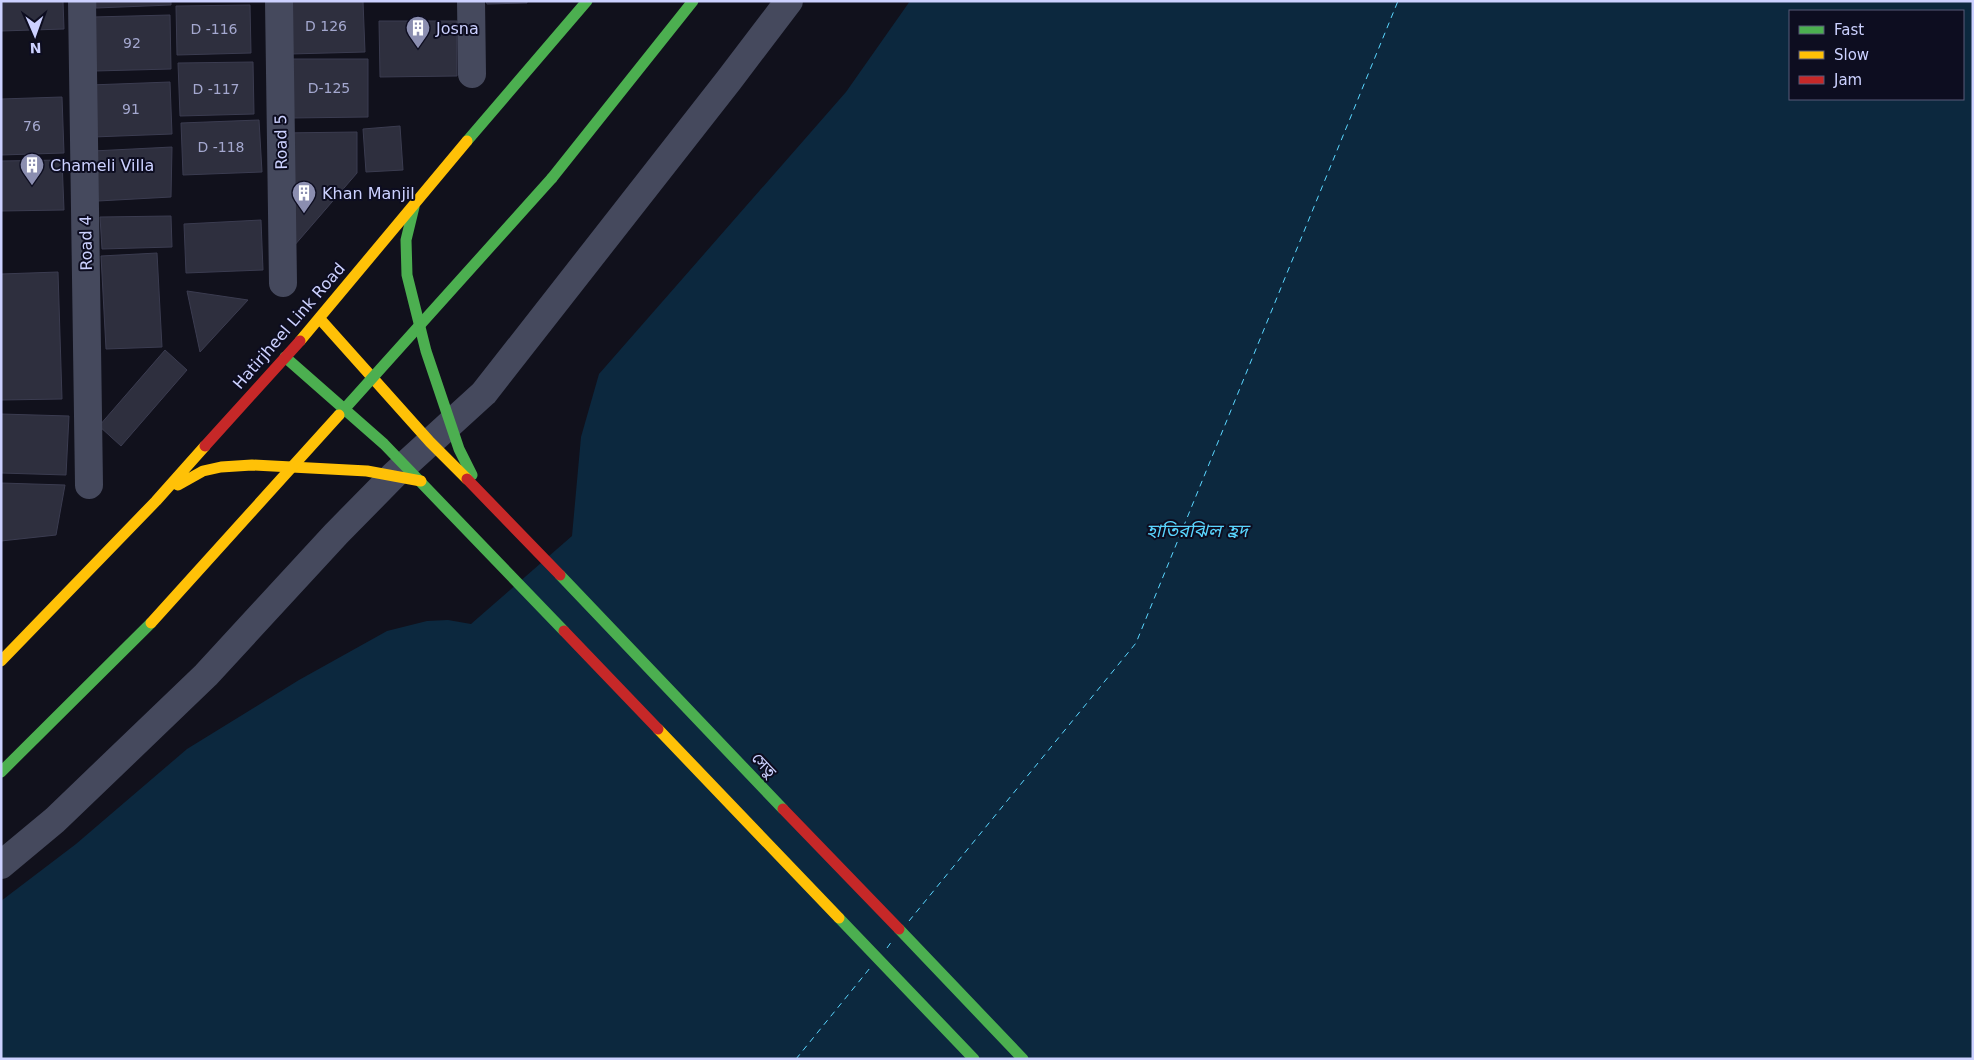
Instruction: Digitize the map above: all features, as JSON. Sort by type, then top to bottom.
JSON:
[{"type":"main road","name":"Hatirjheel Link Road","points":[[1,661],[156,501],[320,319],[416,200],[587,1]]},
{"type":"main road","points":[[1,772],[151,623],[552,178],[693,1]]},
{"type":"main road","points":[[416,200],[406,240],[408,275],[426,350],[450,423],[459,449],[482,494]]},
{"type":"main road","name":"সেতু","points":[[320,319],[430,442],[1023,1059]]},
{"type":"main road","points":[[285,357],[406,474],[453,515],[974,1059]]},
{"type":"main road","points":[[156,501],[188,478],[203,471],[221,467],[252,465],[406,474]]},
{"type":"street","name":"Road 4","points":[[82,1],[89,485]]},
{"type":"street","name":"Road 5","points":[[279,1],[283,283]]},
{"type":"street","points":[[471,1],[472,74]]},
{"type":"street","points":[[1,865],[55,820],[206,674],[336,534],[406,474],[430,442],[484,393],[789,1]]},
{"type":"water","name":"হাতিরঝিল হ্রদ","points":[[910,1],[1973,1],[1973,1059],[1,1059],[1,901],[76,844],[187,749],[299,680],[387,631],[427,621],[448,620],[471,624],[572,536],[581,437],[599,374],[846,92]]},
{"type":"building","points":[[1,1],[63,1],[64,29],[1,31]]},
{"type":"building","points":[[96,1],[171,1],[171,5],[96,8]]},
{"type":"building","points":[[288,1],[363,1],[365,52],[290,54]]},
{"type":"building","points":[[486,1],[527,1],[527,3],[487,4]]},
{"type":"building","points":[[250,5],[251,53],[177,55],[176,6]]},
{"type":"building","points":[[170,15],[171,69],[95,71],[93,17]]},
{"type":"building","name":"Josna","points":[[379,21],[457,21],[457,76],[380,77]]},
{"type":"building","points":[[291,59],[368,59],[368,117],[291,118]]},
{"type":"building","points":[[253,62],[254,114],[180,116],[178,63]]},
{"type":"building","points":[[170,82],[172,134],[93,137],[90,85]]},
{"type":"building","points":[[62,97],[64,153],[1,155],[1,99]]},
{"type":"building","points":[[259,120],[262,172],[183,175],[181,123]]},
{"type":"building","points":[[400,126],[403,170],[366,172],[363,129]]},
{"type":"building","name":"Khan Manjil","points":[[357,132],[357,173],[287,254],[281,133]]},
{"type":"building","points":[[172,147],[171,197],[98,201],[93,151]]},
{"type":"building","name":"Chameli Villa","points":[[62,160],[64,210],[1,211],[1,161]]},
{"type":"building","points":[[171,216],[172,247],[102,249],[100,217]]},
{"type":"building","points":[[261,220],[263,270],[186,273],[184,224]]},
{"type":"building","points":[[157,253],[162,347],[106,349],[101,256]]},
{"type":"building","points":[[58,272],[62,399],[1,400],[1,274]]},
{"type":"building","points":[[187,291],[248,300],[200,352]]},
{"type":"building","points":[[165,350],[187,370],[121,446],[99,426]]},
{"type":"building","points":[[1,414],[69,416],[66,475],[1,473]]},
{"type":"building","points":[[1,483],[65,485],[56,535],[1,541]]},
{"type":"ferry route","points":[[909,921],[1136,643],[1398,1]]},
{"type":"ferry route","points":[[887,948],[892,941]]},
{"type":"ferry route","points":[[796,1059],[870,968]]},
{"type":"traffic: fast","points":[[467,141],[587,1]]},
{"type":"traffic: fast","points":[[552,178],[693,1]]},
{"type":"traffic: fast","points":[[339,415],[552,178]]},
{"type":"traffic: fast","points":[[414,207],[406,240],[407,275],[426,351],[459,449],[472,475]]},
{"type":"traffic: fast","points":[[285,357],[384,444],[564,631]]},
{"type":"traffic: fast","points":[[560,575],[783,809]]},
{"type":"traffic: fast","points":[[1,772],[151,623]]},
{"type":"traffic: fast","points":[[839,918],[974,1059]]},
{"type":"traffic: fast","points":[[899,929],[1023,1059]]},
{"type":"traffic: slow","points":[[300,341],[467,141]]},
{"type":"traffic: slow","points":[[320,319],[430,442],[467,479]]},
{"type":"traffic: slow","points":[[151,623],[339,415]]},
{"type":"traffic: slow","points":[[1,661],[156,501],[205,446]]},
{"type":"traffic: slow","points":[[178,485],[203,471],[221,467],[252,465],[367,471],[421,481]]},
{"type":"traffic: slow","points":[[658,729],[839,918]]},
{"type":"traffic: jam","points":[[205,446],[300,341]]},
{"type":"traffic: jam","points":[[467,479],[560,575]]},
{"type":"traffic: jam","points":[[564,631],[658,729]]},
{"type":"traffic: jam","points":[[783,809],[899,929]]},
{"type":"place","name":"Josna","points":[[418,49]]},
{"type":"place","name":"Chameli Villa","points":[[32,186]]},
{"type":"place","name":"Khan Manjil","points":[[304,214]]}]
